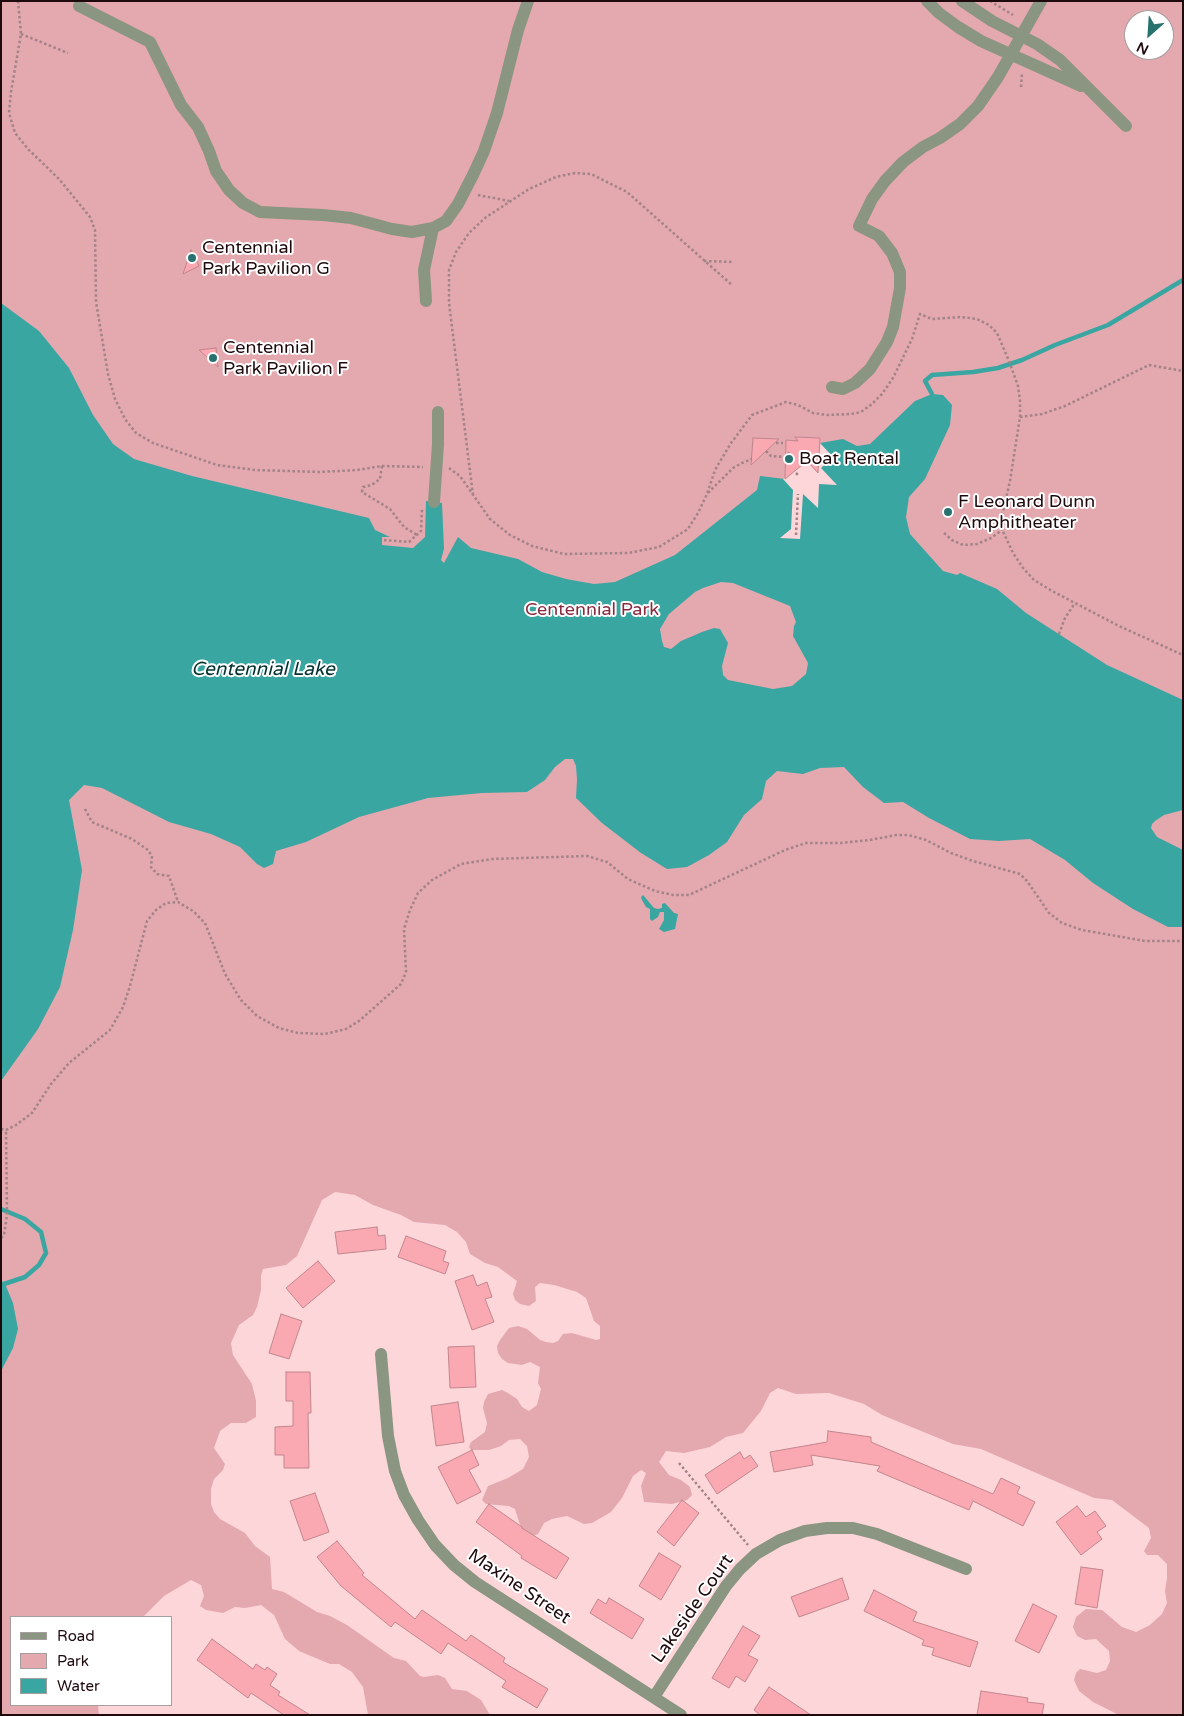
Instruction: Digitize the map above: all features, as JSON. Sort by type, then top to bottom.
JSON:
[{"type":"street","points":[[79,6],[150,42],[181,105],[198,128],[210,152],[216,171],[229,190],[243,203],[260,212],[351,218],[392,230],[412,232],[433,228],[446,221],[465,190],[484,151],[497,113],[518,30],[528,1]]},
{"type":"street","points":[[927,1],[939,13],[981,42],[1091,90]]},
{"type":"street","points":[[962,1],[992,21],[1037,44],[1060,60],[1126,126]]},
{"type":"street","points":[[832,387],[843,389],[855,383],[870,369],[887,342],[893,327],[900,288],[900,272],[892,254],[879,236],[859,226],[872,199],[885,181],[903,162],[960,124],[978,106],[998,77],[1042,1]]},
{"type":"street","points":[[426,301],[424,270],[433,228]]},
{"type":"street","points":[[428,503],[436,467],[438,412]]},
{"type":"street","name":"Maxine Street","points":[[381,1354],[388,1436],[395,1472],[404,1495],[435,1545],[454,1565],[475,1582],[681,1715]]},
{"type":"street","name":"Lakeside Court","points":[[654,1697],[726,1586],[740,1568],[756,1554],[780,1540],[805,1531],[827,1528],[853,1528],[877,1534],[966,1569]]},
{"type":"path","points":[[18,1],[21,34],[9,113],[15,133],[76,198],[90,218],[95,230],[96,302],[108,374],[125,419],[136,433],[153,443],[217,465],[245,469],[320,472],[357,470],[382,466],[448,468],[460,476],[490,519],[510,535],[532,546],[564,554],[628,553],[659,547],[688,529],[708,494],[715,470],[735,437],[752,415],[783,402],[798,405],[813,413],[827,415],[861,412],[882,394],[902,362],[912,340],[920,314],[932,319],[961,317],[977,320],[989,325],[997,333],[1018,386],[1020,417],[1010,481],[1000,525],[1013,552],[1023,568],[1034,580],[1119,626],[1183,655]]},
{"type":"path","points":[[21,34],[68,53]]},
{"type":"path","points":[[1021,87],[1022,72]]},
{"type":"path","points":[[473,495],[449,303],[449,270],[456,252],[469,233],[485,218],[528,189],[575,173],[592,174],[627,192],[732,285]]},
{"type":"path","points":[[465,190],[477,195],[510,201]]},
{"type":"path","points":[[704,261],[732,262]]},
{"type":"path","points":[[1020,417],[1042,414],[1065,406],[1148,365],[1183,371]]},
{"type":"path","points":[[776,442],[783,443]]},
{"type":"path","points":[[766,451],[771,456],[785,457],[791,451]]},
{"type":"path","points":[[708,494],[733,468],[752,460]]},
{"type":"path","points":[[382,466],[380,479],[372,485],[363,487],[362,492],[390,509],[404,527],[417,535]]},
{"type":"path","points":[[796,535],[798,494]]},
{"type":"path","points":[[384,540],[409,542],[421,532],[428,503]]},
{"type":"path","points":[[944,533],[952,540],[963,545],[977,544],[991,538],[1002,530]]},
{"type":"path","points":[[1059,634],[1065,618],[1075,603]]},
{"type":"path","points":[[85,809],[92,822],[132,839],[148,850],[152,856],[151,866],[157,874],[169,876],[178,902]]},
{"type":"path","points":[[1,1129],[6,1130],[16,1126],[32,1113],[51,1084],[69,1062],[110,1030],[126,1000],[148,921],[156,910],[166,903],[178,902],[193,911],[205,922],[225,974],[241,1000],[257,1016],[278,1028],[298,1034],[325,1034],[346,1029],[359,1021],[401,984],[406,972],[404,929],[418,893],[432,880],[461,864],[492,859],[587,856],[607,862],[628,879],[655,891],[673,895],[689,895],[785,850],[806,843],[841,843],[908,835],[926,840],[951,853],[973,861],[1020,874],[1049,913],[1062,923],[1082,930],[1145,941],[1183,941]]},
{"type":"path","points":[[1,1238],[4,1235],[8,1215],[6,1130]]},
{"type":"path","points":[[679,1463],[756,1554]]},
{"type":"green space","name":"Centennial Park","points":[[1,1],[1183,1],[1183,1715],[1119,1715],[1093,1702],[1079,1691],[1074,1680],[1076,1673],[1080,1669],[1097,1673],[1106,1670],[1110,1661],[1109,1651],[1096,1639],[1085,1640],[1077,1636],[1073,1627],[1076,1617],[1086,1609],[1102,1610],[1122,1627],[1136,1632],[1150,1625],[1162,1614],[1167,1603],[1165,1591],[1167,1564],[1158,1555],[1147,1555],[1144,1551],[1151,1538],[1149,1528],[1112,1500],[1094,1498],[981,1449],[953,1444],[882,1415],[864,1404],[829,1393],[796,1394],[778,1388],[770,1393],[761,1411],[743,1433],[726,1437],[710,1447],[684,1453],[666,1451],[659,1462],[669,1475],[681,1480],[690,1487],[692,1495],[687,1500],[672,1504],[644,1502],[641,1486],[646,1473],[641,1470],[633,1476],[622,1498],[611,1512],[592,1523],[584,1524],[567,1516],[552,1519],[544,1523],[538,1534],[530,1537],[521,1528],[515,1509],[509,1506],[486,1504],[482,1500],[488,1486],[508,1478],[523,1469],[529,1457],[527,1446],[520,1439],[509,1440],[501,1446],[489,1450],[471,1450],[469,1447],[471,1442],[485,1432],[487,1423],[483,1408],[488,1394],[502,1390],[517,1399],[522,1407],[529,1411],[537,1405],[541,1389],[538,1383],[540,1367],[530,1362],[522,1365],[508,1363],[498,1353],[497,1346],[509,1328],[518,1326],[527,1329],[540,1340],[553,1343],[558,1341],[563,1334],[572,1333],[596,1340],[600,1339],[600,1326],[594,1321],[586,1298],[577,1292],[540,1283],[535,1287],[536,1301],[529,1306],[520,1304],[515,1300],[513,1294],[517,1281],[498,1267],[485,1263],[470,1254],[466,1242],[457,1232],[445,1225],[414,1222],[373,1205],[355,1195],[335,1192],[322,1200],[297,1256],[286,1265],[263,1269],[257,1307],[253,1315],[239,1325],[231,1343],[233,1355],[252,1384],[256,1401],[256,1417],[246,1423],[231,1423],[220,1431],[214,1448],[225,1464],[223,1470],[214,1479],[211,1489],[211,1504],[214,1512],[220,1519],[245,1533],[255,1546],[270,1557],[272,1589],[284,1592],[317,1612],[347,1625],[394,1658],[406,1661],[420,1676],[438,1675],[445,1678],[452,1689],[467,1691],[481,1700],[490,1715],[368,1715],[363,1687],[352,1672],[339,1664],[330,1664],[299,1651],[285,1639],[274,1615],[261,1605],[245,1608],[235,1607],[223,1613],[206,1610],[200,1606],[204,1596],[201,1585],[191,1580],[164,1596],[144,1616],[10,1616],[10,1706],[98,1706],[99,1715],[1,1715]]},
{"type":"water","name":"Centennial Lake","points":[[1,303],[39,331],[69,368],[93,415],[113,444],[134,459],[192,476],[369,518],[375,530],[390,537],[382,537],[382,545],[413,548],[425,537],[426,501],[442,503],[444,549],[441,560],[444,563],[458,537],[471,548],[518,559],[542,572],[594,584],[615,582],[675,555],[757,490],[760,476],[785,479],[810,458],[820,443],[843,439],[857,446],[870,444],[915,401],[932,394],[943,395],[952,405],[950,425],[925,479],[909,497],[906,517],[910,534],[943,571],[957,575],[960,573],[997,589],[1026,613],[1107,665],[1183,700],[1183,810],[1164,815],[1152,824],[1151,828],[1157,837],[1183,850],[1183,927],[1168,927],[1133,909],[1093,883],[1065,860],[1030,839],[999,841],[970,839],[903,802],[884,803],[863,787],[844,767],[820,768],[803,774],[777,771],[766,781],[762,799],[744,815],[727,842],[687,867],[667,869],[641,853],[602,823],[576,798],[576,766],[573,759],[565,759],[555,767],[545,780],[527,792],[482,793],[428,798],[359,817],[306,842],[276,851],[273,864],[264,868],[257,864],[240,847],[211,834],[169,822],[102,788],[84,785],[69,800],[82,870],[73,930],[60,987],[38,1029],[1,1081]],"holes":[[[721,582],[733,583],[790,606],[796,622],[793,636],[808,663],[806,674],[792,686],[773,689],[728,680],[723,675],[722,666],[728,643],[720,629],[714,628],[702,632],[681,641],[671,649],[664,647],[660,629],[669,614],[695,592],[703,588]]]},
{"type":"water","points":[[643,895],[654,908],[662,908],[662,904],[665,903],[674,913],[678,914],[675,929],[664,932],[659,929],[664,920],[664,912],[660,912],[658,917],[652,921],[650,919],[650,909],[646,907],[642,900],[641,897]]},
{"type":"water","points":[[1,1280],[5,1284],[13,1303],[18,1329],[13,1348],[1,1371]]},
{"type":"pier","points":[[820,443],[833,457],[821,468],[837,485],[819,484],[818,508],[803,494],[800,539],[780,538],[791,529],[793,490],[783,479],[810,458]]},
{"type":"building","name":"Centennial Park Pavilion G","points":[[191,250],[199,266],[183,274]]},
{"type":"building","name":"Centennial Park Pavilion F","points":[[216,348],[218,367],[199,350]]},
{"type":"building","points":[[795,437],[820,438],[818,473],[807,461],[785,479],[786,440],[798,441]]},
{"type":"building","points":[[753,438],[779,439],[751,465]]},
{"type":"building","points":[[377,1227],[378,1236],[385,1235],[386,1249],[338,1254],[335,1232]]},
{"type":"building","points":[[406,1236],[446,1251],[443,1261],[449,1263],[445,1274],[398,1257]]},
{"type":"building","points":[[318,1261],[335,1281],[303,1308],[286,1288]]},
{"type":"building","points":[[473,1275],[477,1286],[487,1282],[492,1297],[485,1299],[494,1322],[472,1330],[455,1281]]},
{"type":"building","points":[[281,1314],[302,1321],[289,1359],[269,1353]]},
{"type":"building","points":[[474,1346],[476,1387],[450,1388],[448,1347]]},
{"type":"building","points":[[286,1372],[310,1372],[311,1413],[308,1413],[309,1468],[284,1468],[284,1455],[275,1455],[275,1427],[293,1426],[293,1401],[286,1401]]},
{"type":"building","points":[[458,1402],[464,1442],[436,1446],[431,1406]]},
{"type":"building","points":[[828,1431],[871,1437],[871,1442],[993,1494],[1001,1478],[1020,1487],[1017,1493],[1035,1502],[1023,1526],[973,1501],[969,1510],[877,1471],[880,1466],[811,1455],[813,1465],[774,1472],[770,1452],[827,1442]]},
{"type":"building","points":[[472,1450],[479,1465],[469,1470],[481,1492],[457,1504],[438,1467]]},
{"type":"building","points":[[740,1452],[744,1459],[750,1455],[758,1466],[717,1494],[705,1475]]},
{"type":"building","points":[[315,1493],[329,1532],[304,1541],[290,1501]]},
{"type":"building","points":[[682,1500],[699,1513],[674,1546],[657,1532]]},
{"type":"building","points":[[489,1504],[569,1558],[556,1579],[521,1558],[522,1556],[476,1522]]},
{"type":"building","points":[[1077,1506],[1086,1517],[1095,1511],[1106,1526],[1097,1532],[1102,1539],[1081,1555],[1056,1522]]},
{"type":"building","points":[[337,1541],[364,1573],[362,1575],[415,1619],[422,1610],[466,1641],[471,1635],[505,1658],[503,1662],[548,1689],[537,1708],[502,1687],[506,1681],[448,1643],[441,1654],[395,1622],[391,1627],[341,1586],[317,1557]]},
{"type":"building","points":[[659,1553],[681,1566],[661,1600],[639,1586]]},
{"type":"building","points":[[1081,1567],[1103,1570],[1097,1608],[1075,1604]]},
{"type":"building","points":[[842,1578],[849,1599],[799,1617],[791,1597]]},
{"type":"building","points":[[874,1590],[917,1612],[913,1621],[978,1642],[970,1667],[932,1655],[934,1648],[922,1645],[924,1640],[864,1611]]},
{"type":"building","points":[[609,1598],[644,1619],[632,1639],[590,1613],[598,1599],[606,1604]]},
{"type":"building","points":[[1033,1604],[1057,1616],[1039,1653],[1015,1641]]},
{"type":"building","points":[[743,1626],[760,1636],[748,1655],[758,1660],[745,1682],[736,1676],[729,1688],[712,1678]]},
{"type":"building","points":[[212,1639],[253,1669],[256,1664],[265,1670],[267,1667],[277,1674],[270,1685],[280,1692],[278,1695],[310,1715],[284,1715],[251,1693],[248,1698],[197,1660]]},
{"type":"building","points":[[769,1687],[811,1715],[760,1715],[754,1710]]},
{"type":"building","points":[[981,1691],[1028,1698],[1027,1702],[1044,1704],[1042,1715],[977,1715]]},
{"type":"waterway","points":[[932,394],[925,381],[932,375],[998,368],[1022,360],[1108,325],[1183,280]]},
{"type":"waterway","points":[[1,1209],[25,1219],[41,1232],[46,1253],[39,1265],[25,1277],[1,1285]]},
{"type":"place","name":"Centennial Park Pavilion G","points":[[192,258]]},
{"type":"place","name":"Centennial Park Pavilion F","points":[[213,358]]},
{"type":"place","name":"Boat Rental","points":[[789,459]]},
{"type":"place","name":"F Leonard Dunn Amphitheater","points":[[948,512]]}]
